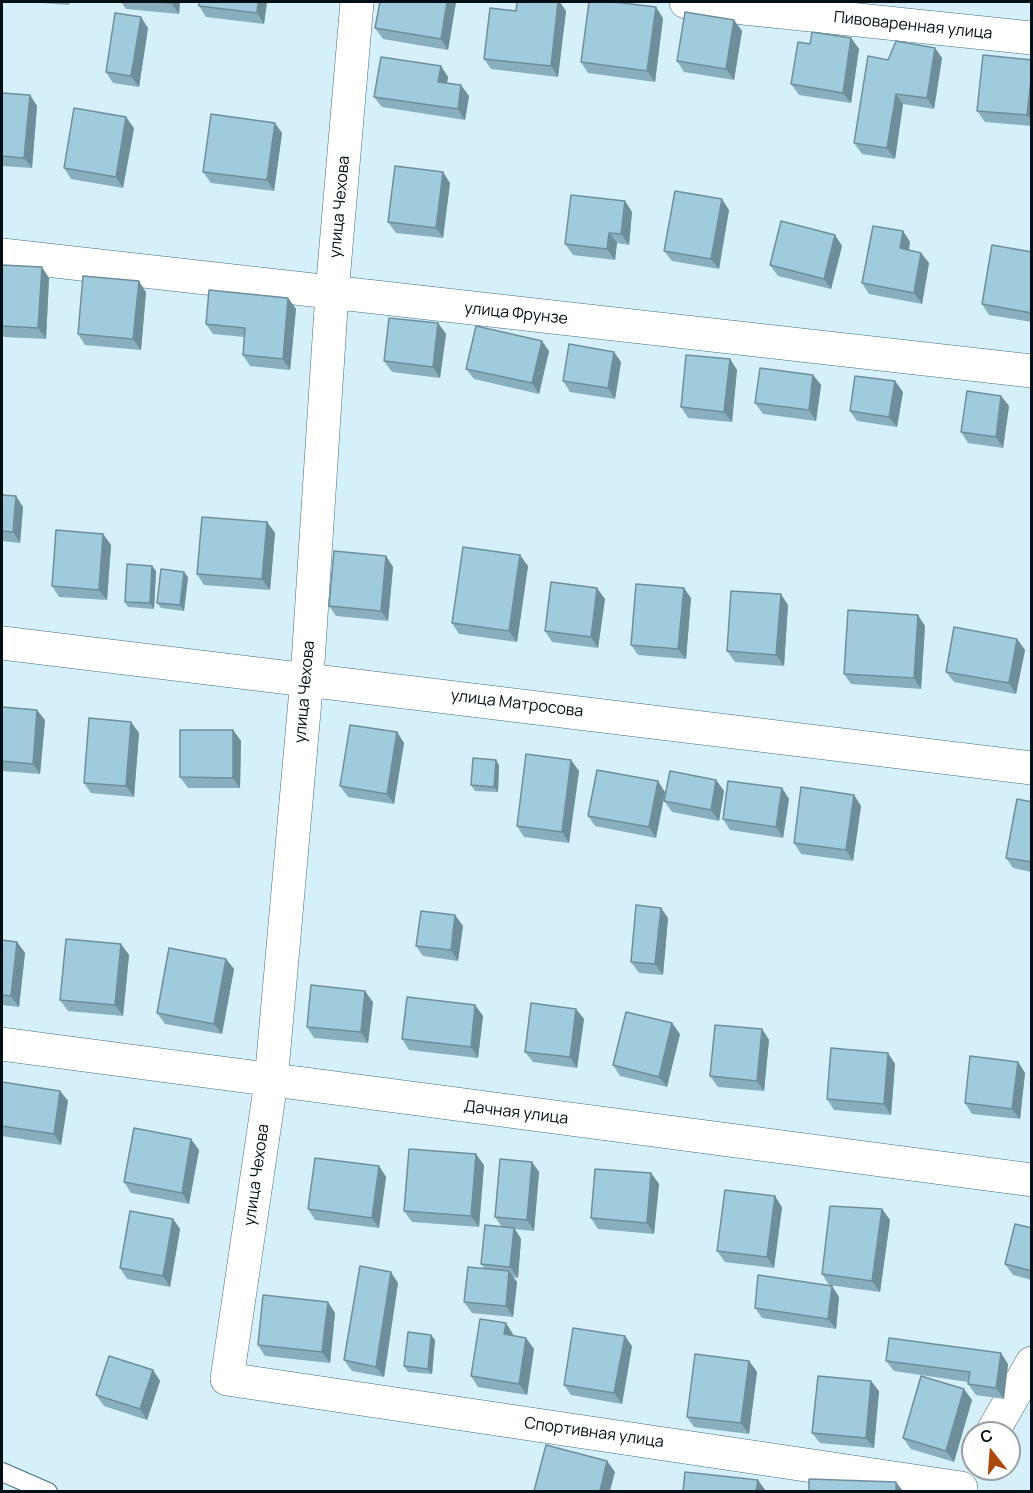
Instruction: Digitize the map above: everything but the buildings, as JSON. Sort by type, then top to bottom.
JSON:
[{"type":"street","name":"улица Чехова","points":[[227,1379],[270,1082],[307,678],[332,293],[357,2]]},
{"type":"street","name":"Пивоваренная улица","points":[[686,2],[1032,38]]},
{"type":"street","name":"улица Фрунзе","points":[[2,255],[1032,371]]},
{"type":"street","name":"улица Матросова","points":[[2,643],[307,678],[1032,768]]},
{"type":"street","name":"Дачная улица","points":[[2,1044],[270,1082],[1032,1180]]},
{"type":"street","points":[[999,1421],[1032,1363]]},
{"type":"street","name":"Спортивная улица","points":[[227,1379],[964,1482]]},
{"type":"lane","points":[[2,1472],[48,1491]]}]
